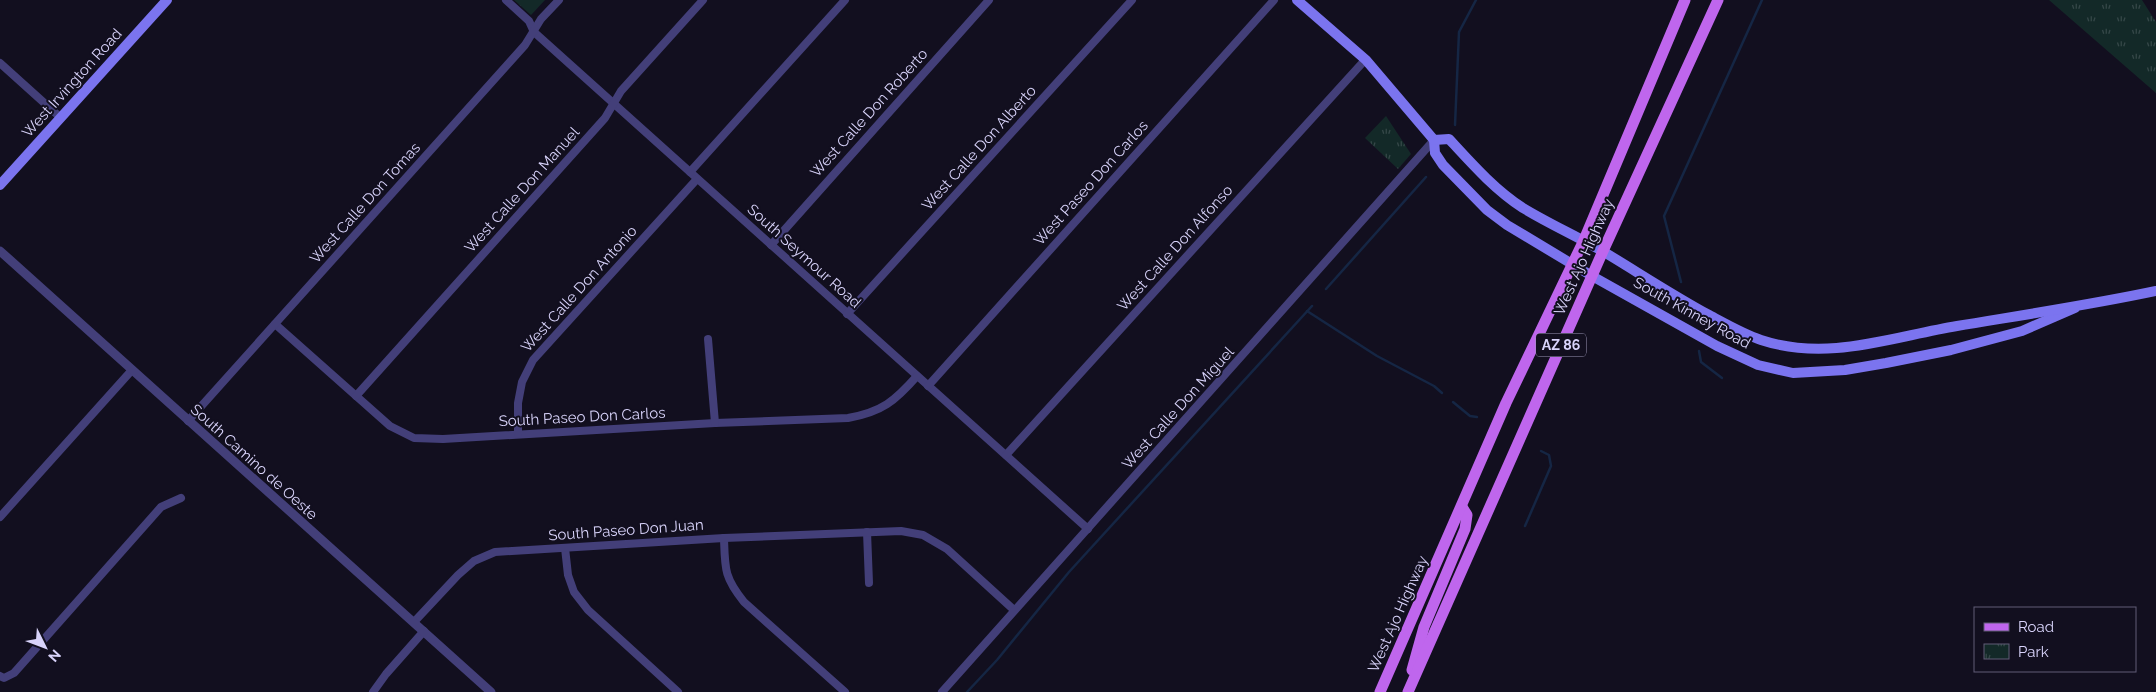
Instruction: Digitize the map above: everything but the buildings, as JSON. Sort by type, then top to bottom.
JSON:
[{"type":"main road","name":"West Irvington Road","points":[[0,185],[167,0]]},
{"type":"main road","name":"South Kinney Road","points":[[1298,0],[1365,60],[1434,140],[1435,154],[1442,164],[1487,210],[1507,225],[1592,276],[1736,356],[1758,365],[1794,373],[1845,370],[1951,350],[2022,331],[2075,308]]},
{"type":"main road","name":"West Ajo Highway","points":[[1380,692],[1506,403],[1584,240],[1685,0]]},
{"type":"main road","name":"West Ajo Highway","points":[[1409,690],[1602,251],[1718,0]]},
{"type":"main road","name":"South Kinney Road","points":[[1434,140],[1449,139],[1502,192],[1524,208],[1584,240],[1674,296],[1735,329],[1762,340],[1800,348],[1834,350],[1954,326],[2075,308],[2156,291]]},
{"type":"main road","points":[[1409,690],[1418,644],[1465,529],[1467,515],[1462,507]]},
{"type":"street","name":"South Seymour Road","points":[[506,0],[529,21],[534,32],[612,104],[1088,529]]},
{"type":"street","name":"West Calle Don Tomas","points":[[188,421],[525,45],[542,19],[559,0]]},
{"type":"street","name":"West Calle Don Manuel","points":[[356,396],[605,118],[621,91],[703,0]]},
{"type":"street","points":[[690,172],[845,0]]},
{"type":"street","name":"West Calle Don Roberto","points":[[771,245],[988,0]]},
{"type":"street","name":"West Calle Don Alberto","points":[[848,314],[1132,0]]},
{"type":"street","name":"West Paseo Don Carlos","points":[[928,386],[1274,0]]},
{"type":"street","name":"West Calle Don Alfonso","points":[[1006,455],[1365,60]]},
{"type":"street","points":[[0,63],[61,118]]},
{"type":"street","name":"West Calle Don Miguel","points":[[942,692],[1434,140]]},
{"type":"street","name":"West Calle Don Antonio","points":[[518,434],[518,403],[522,382],[533,360],[697,179]]},
{"type":"street","name":"South Camino de Oeste","points":[[0,252],[491,692]]},
{"type":"street","name":"South Paseo Don Carlos","points":[[275,324],[390,426],[414,438],[443,439],[715,423],[848,418],[867,415],[885,407],[898,398],[917,376]]},
{"type":"street","points":[[708,339],[715,423]]},
{"type":"street","points":[[0,518],[132,370]]},
{"type":"street","points":[[2,677],[14,674],[161,507],[181,498]]},
{"type":"street","name":"South Paseo Don Juan","points":[[414,622],[458,575],[474,561],[494,552],[724,538],[901,531],[923,535],[947,549],[1014,610]]},
{"type":"street","points":[[867,532],[869,583]]},
{"type":"street","points":[[724,538],[725,570],[731,585],[744,602],[845,692]]},
{"type":"street","points":[[565,548],[568,575],[574,592],[588,610],[678,692]]},
{"type":"street","points":[[373,692],[386,674],[424,631]]},
{"type":"green space","points":[[514,0],[545,0],[531,15]]},
{"type":"green space","points":[[2049,0],[2142,0],[2156,22],[2156,93]]},
{"type":"green space","points":[[1386,116],[1411,154],[1398,169],[1365,138]]},
{"type":"waterway","points":[[1455,125],[1459,32],[1476,0]]},
{"type":"waterway","points":[[1681,282],[1664,216],[1762,0]]},
{"type":"waterway","points":[[1326,289],[1426,177]]},
{"type":"waterway","points":[[967,692],[997,660],[1069,572],[1312,306]]},
{"type":"waterway","points":[[1307,311],[1377,356],[1434,386],[1442,393]]},
{"type":"waterway","points":[[1699,351],[1701,362],[1722,378]]},
{"type":"waterway","points":[[1453,402],[1470,416],[1477,417]]},
{"type":"waterway","points":[[1525,526],[1551,466],[1549,455],[1541,451]]}]
